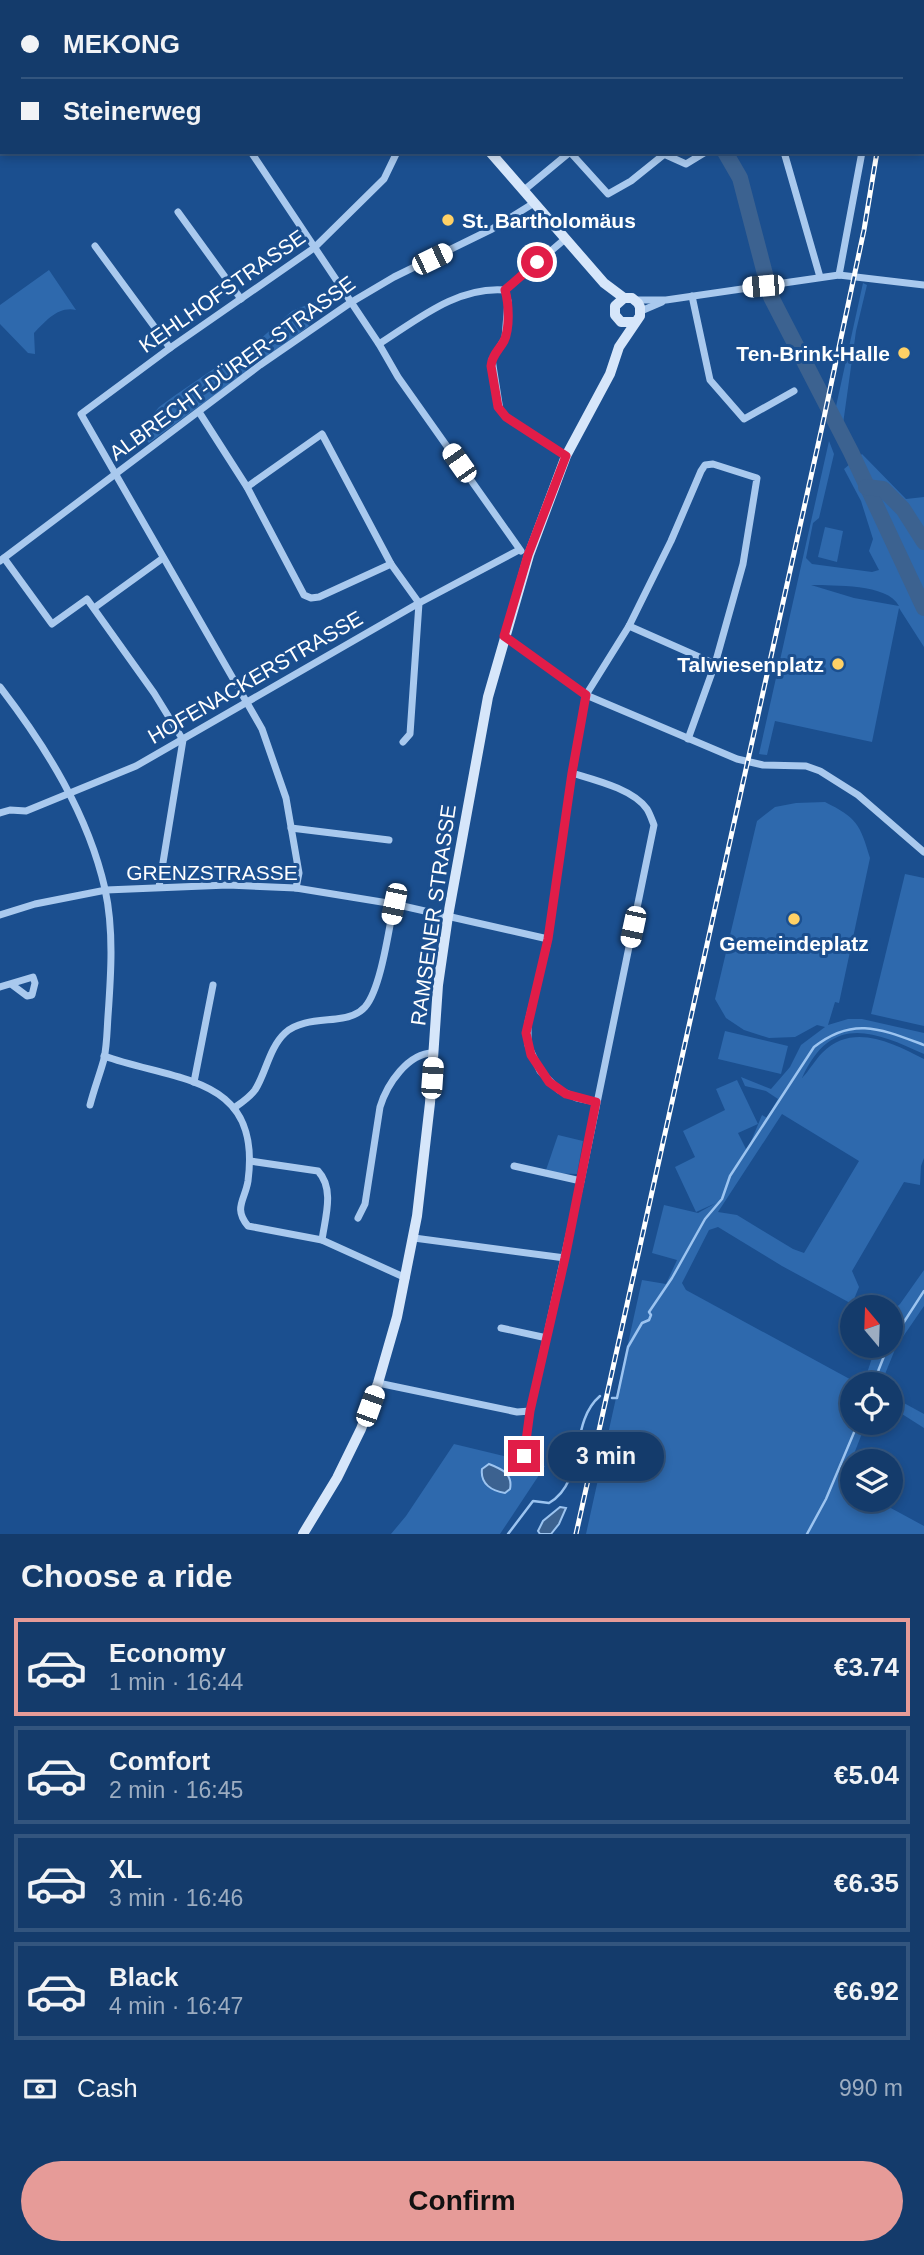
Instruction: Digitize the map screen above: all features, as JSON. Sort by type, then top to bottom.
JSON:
[{"type":"main road","points":[[492,154],[604,284],[625,302],[641,311]]},
{"type":"main road","name":"RAMSENER STRASSE","points":[[619,347],[617,319],[625,302]]},
{"type":"main road","name":"RAMSENER STRASSE","points":[[303,1534],[347,1459],[361,1429],[378,1383],[406,1278],[414,1238],[429,1115],[438,985],[448,916],[488,697],[524,552],[566,456],[610,374],[619,347],[641,311]]},
{"type":"main road","points":[[617,319],[625,324],[634,322]]},
{"type":"street","points":[[252,154],[379,344],[398,377],[524,552]]},
{"type":"street","name":"KEHLHOFSTRASSE","points":[[116,473],[81,414],[170,348],[314,248],[384,179],[396,154]]},
{"type":"street","points":[[523,191],[568,154]]},
{"type":"street","points":[[572,154],[608,194],[631,181],[666,154]]},
{"type":"street","points":[[669,154],[686,164],[702,154]]},
{"type":"street","points":[[785,154],[820,276]]},
{"type":"street","points":[[839,275],[862,154]]},
{"type":"street","name":"ALBRECHT-DÜRER-STRASSE","points":[[2,559],[260,365],[350,303],[492,229],[534,203]]},
{"type":"street","points":[[178,212],[241,299]]},
{"type":"street","points":[[379,344],[452,299],[493,289],[505,290],[565,239]]},
{"type":"street","points":[[95,246],[170,348]]},
{"type":"street","points":[[625,302],[666,300],[820,276],[839,275],[924,285]]},
{"type":"street","points":[[505,290],[508,301],[505,338],[492,359],[498,407],[506,417],[566,456]]},
{"type":"street","points":[[692,296],[710,380],[744,419],[794,391]]},
{"type":"street","points":[[641,311],[666,300]]},
{"type":"street","points":[[199,412],[247,487],[304,595],[319,597],[391,564]]},
{"type":"street","points":[[247,487],[322,434],[391,564],[419,603],[410,734],[403,742]]},
{"type":"street","points":[[596,1102],[558,1090],[540,1070],[528,1045],[528,1022],[548,939],[586,695],[629,626],[671,541],[701,471],[705,465],[713,464],[757,478],[743,564],[715,664],[688,739]]},
{"type":"street","points":[[116,473],[262,729],[286,799],[299,873],[296,888]]},
{"type":"street","name":"HOFENACKERSTRASSE","points":[[0,813],[10,810],[26,811],[136,766],[419,603],[524,552]]},
{"type":"street","points":[[94,608],[163,558]]},
{"type":"street","points":[[2,559],[52,624],[87,599],[154,692],[183,740],[159,887]]},
{"type":"street","points":[[629,626],[715,664]]},
{"type":"street","points":[[504,636],[586,695],[688,739],[749,762],[763,765],[799,765],[820,771],[858,795],[924,852]]},
{"type":"street","points":[[0,687],[55,766],[70,794],[94,850],[106,890],[111,940],[110,984],[104,1056],[90,1105]]},
{"type":"street","points":[[524,1456],[530,1411],[565,1258],[654,825],[648,810],[638,800],[614,787],[572,773]]},
{"type":"street","points":[[291,828],[389,840]]},
{"type":"street","name":"GRENZSTRASSE","points":[[0,915],[35,904],[106,890],[228,886],[296,888],[394,904],[548,939]]},
{"type":"street","points":[[234,1108],[255,1090],[282,1035],[309,1022],[354,1015],[366,1006],[380,976],[394,904]]},
{"type":"street","points":[[0,987],[11,984]]},
{"type":"street","points":[[194,1082],[213,985]]},
{"type":"street","points":[[358,1218],[365,1204],[384,1094],[418,1055],[433,1053]]},
{"type":"street","points":[[104,1056],[194,1082],[229,1101],[245,1129],[251,1152],[248,1185],[240,1205],[241,1217],[248,1226],[322,1240],[406,1278]]},
{"type":"street","points":[[250,1161],[318,1171],[325,1178],[328,1203],[322,1240]]},
{"type":"street","points":[[514,1166],[581,1181]]},
{"type":"street","points":[[414,1238],[565,1258]]},
{"type":"street","points":[[501,1328],[547,1338]]},
{"type":"street","points":[[378,1383],[517,1412],[530,1411]]},
{"type":"shaded area","points":[[49,270],[76,310],[64,310],[48,319],[34,333],[35,354],[28,353],[0,324],[0,305]]},
{"type":"shaded area","points":[[863,283],[867,285],[856,331],[843,424],[835,411]]},
{"type":"shaded area","points":[[321,299],[329,304],[306,322],[309,326],[149,443],[138,432],[159,407],[174,396],[249,349],[292,311]]},
{"type":"shaded area","points":[[829,441],[834,454],[819,518],[813,523],[806,558],[812,564],[872,572],[879,570],[869,551],[873,539],[861,501],[844,469],[862,454],[906,499],[924,497],[924,647],[899,608],[872,742],[775,721],[767,755],[759,754]],"holes":[[[811,585],[872,590],[883,593],[899,606],[854,598]]]},
{"type":"shaded area","points":[[825,527],[843,531],[837,562],[818,557]]},
{"type":"shaded area","points":[[825,802],[856,823],[870,858],[839,1003],[835,1002],[828,1025],[848,1019],[862,1019],[924,1033],[924,1054],[870,1034],[840,1036],[826,1044],[813,1058],[802,1078],[822,1053],[834,1044],[859,1037],[886,1042],[924,1059],[924,1158],[920,1185],[904,1182],[852,1271],[859,1287],[856,1295],[840,1295],[840,1297],[718,1227],[709,1230],[682,1283],[686,1290],[840,1374],[840,1435],[861,1435],[856,1449],[840,1449],[840,1512],[898,1512],[924,1526],[924,1534],[586,1534],[642,1280],[666,1284],[677,1260],[652,1253],[664,1205],[698,1213],[716,1203],[696,1212],[675,1167],[695,1157],[683,1131],[725,1110],[716,1089],[737,1080],[758,1124],[738,1133],[747,1151],[762,1115],[767,1118],[778,1099],[766,1091],[745,1086],[741,1077],[771,1089],[790,1067],[801,1045],[825,1027],[817,1025],[795,1037],[769,1038],[744,1030],[726,1018],[715,999],[757,821],[775,807]],"holes":[[[782,1114],[859,1161],[804,1253],[737,1215],[718,1212]]]},
{"type":"shaded area","points":[[905,874],[924,878],[924,1026],[871,1014]]},
{"type":"shaded area","points":[[725,1031],[788,1046],[781,1074],[718,1059]]},
{"type":"shaded area","points":[[558,1135],[583,1141],[577,1174],[545,1173]]},
{"type":"shaded area","points":[[924,1270],[924,1306],[903,1337],[903,1300]]},
{"type":"shaded area","points":[[872,1358],[892,1358],[886,1372],[867,1372]]},
{"type":"shaded area","points":[[903,1403],[924,1414],[924,1428],[903,1415]]},
{"type":"shaded area","points":[[454,1444],[545,1466],[500,1534],[391,1534],[406,1516]]},
{"type":"shaded area","points":[[489,1464],[502,1470],[510,1479],[510,1489],[505,1493],[496,1491],[485,1483],[482,1469]]},
{"type":"shaded area","points":[[560,1507],[566,1508],[559,1524],[551,1534],[540,1534],[538,1531],[543,1521]]},
{"type":"waterway","points":[[726,154],[740,178],[771,297],[851,452],[924,608]]},
{"type":"waterway","points":[[866,487],[883,489],[903,509],[924,542]]},
{"type":"waterway","points":[[612,1398],[617,1398],[628,1347],[642,1323],[649,1320],[649,1312],[672,1278],[705,1219],[722,1199],[730,1176],[814,1047],[842,1031],[867,1028],[924,1045]]},
{"type":"waterway","points":[[903,1323],[924,1291]]},
{"type":"waterway","points":[[878,1372],[883,1358]]},
{"type":"waterway","points":[[508,1534],[533,1501],[549,1503],[561,1493],[573,1467],[584,1421],[590,1407],[600,1396]]},
{"type":"waterway","points":[[807,1534],[826,1499],[853,1435]]},
{"type":"railway","points":[[576,1534],[822,427],[864,230],[877,154]]},
{"type":"place","name":"St. Bartholomäus","points":[[448,220]]},
{"type":"place","name":"Ten-Brink-Halle","points":[[904,353]]},
{"type":"place","name":"Talwiesenplatz","points":[[838,664]]},
{"type":"place","name":"Gemeindeplatz","points":[[794,919]]},
{"type":"route","points":[[524,1456],[530,1411],[565,1258],[596,1102],[566,1094],[549,1082],[531,1055],[526,1033],[548,939],[586,695],[504,636],[528,555],[566,456],[506,417],[500,410],[491,366],[492,359],[505,338],[508,301],[505,290],[537,262]]}]
